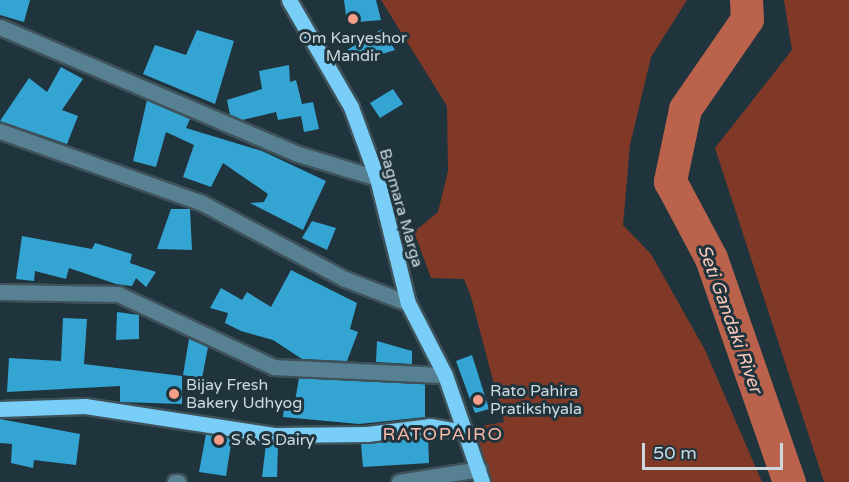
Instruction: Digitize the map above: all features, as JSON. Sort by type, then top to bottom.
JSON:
[{"type":"main road","name":"Bagmara Marga","points":[[289,0],[351,107],[377,178],[408,303],[445,375],[463,432],[481,476]]},
{"type":"main road","points":[[0,409],[85,406],[274,435],[367,434],[430,426],[463,432]]},
{"type":"street","points":[[0,27],[295,153],[377,178]]},
{"type":"street","points":[[0,131],[202,203],[345,279],[408,303]]},
{"type":"street","points":[[0,292],[118,294],[274,367],[445,375]]},
{"type":"street","points":[[399,482],[481,476]]},
{"type":"shaded area","points":[[381,0],[687,0],[651,57],[630,145],[623,225],[651,254],[705,350],[762,482],[489,482],[476,427],[504,422],[471,297],[464,279],[431,278],[414,232],[438,212],[448,171],[447,106]]},
{"type":"shaded area","points":[[784,0],[849,0],[849,482],[824,482],[715,148],[792,50]]},
{"type":"building","points":[[0,0],[30,0],[24,22],[0,15]]},
{"type":"building","points":[[344,0],[376,0],[381,20],[347,23]]},
{"type":"building","points":[[382,29],[395,50],[366,59],[366,53],[347,50]]},
{"type":"building","points":[[197,30],[234,41],[215,104],[143,74],[155,45],[186,55]]},
{"type":"building","points":[[289,65],[290,82],[296,80],[302,104],[313,102],[319,129],[304,132],[301,116],[278,120],[276,112],[242,120],[230,115],[227,100],[262,89],[259,71]]},
{"type":"building","points":[[61,67],[83,79],[62,110],[78,116],[67,144],[0,121],[29,78],[47,92]]},
{"type":"building","points":[[393,89],[403,104],[380,118],[370,103]]},
{"type":"building","points":[[147,100],[190,119],[186,128],[262,151],[326,181],[303,230],[250,203],[264,202],[268,194],[223,163],[211,187],[183,177],[194,145],[166,132],[156,167],[133,161]]},
{"type":"building","points":[[171,209],[190,209],[192,250],[157,249]]},
{"type":"building","points":[[312,221],[336,228],[327,250],[302,238]]},
{"type":"building","points":[[22,236],[92,249],[95,243],[132,254],[130,263],[156,272],[146,287],[136,278],[132,286],[116,284],[69,268],[66,279],[35,271],[34,281],[16,279]]},
{"type":"building","points":[[291,270],[357,303],[350,329],[358,332],[347,361],[302,359],[273,340],[241,331],[225,323],[228,313],[210,308],[221,288],[242,300],[247,292],[271,307]]},
{"type":"building","points":[[117,312],[139,315],[139,339],[116,340]]},
{"type":"building","points":[[63,318],[87,319],[84,364],[182,376],[182,404],[120,402],[120,386],[7,392],[9,358],[61,361]]},
{"type":"building","points":[[189,339],[208,347],[202,378],[183,375]]},
{"type":"building","points":[[377,341],[412,351],[412,364],[376,362]]},
{"type":"building","points":[[472,355],[489,409],[475,413],[456,361]]},
{"type":"building","points":[[299,378],[425,384],[425,417],[359,424],[283,417],[285,400],[295,401]]},
{"type":"building","points":[[0,419],[80,434],[76,465],[34,460],[33,468],[11,463],[12,444],[0,443]]},
{"type":"building","points":[[206,434],[232,438],[226,476],[199,472]]},
{"type":"building","points":[[428,436],[429,463],[363,467],[361,444]]},
{"type":"building","points":[[266,444],[278,445],[277,477],[262,477]]},
{"type":"waterway","name":"Seti Gandaki River","points":[[746,0],[747,19],[685,109],[670,181],[711,258],[789,482]]},
{"type":"place","name":"Om Karyeshor Mandir","points":[[353,19]]},
{"type":"place","name":"Bijay Fresh Bakery Udhyog","points":[[174,394]]},
{"type":"place","name":"Rato Pahira Pratikshyala","points":[[478,400]]},
{"type":"place","name":"S & S Dairy","points":[[219,440]]},
{"type":"district","name":"RATOPAIRO","points":[[443,434]]}]
